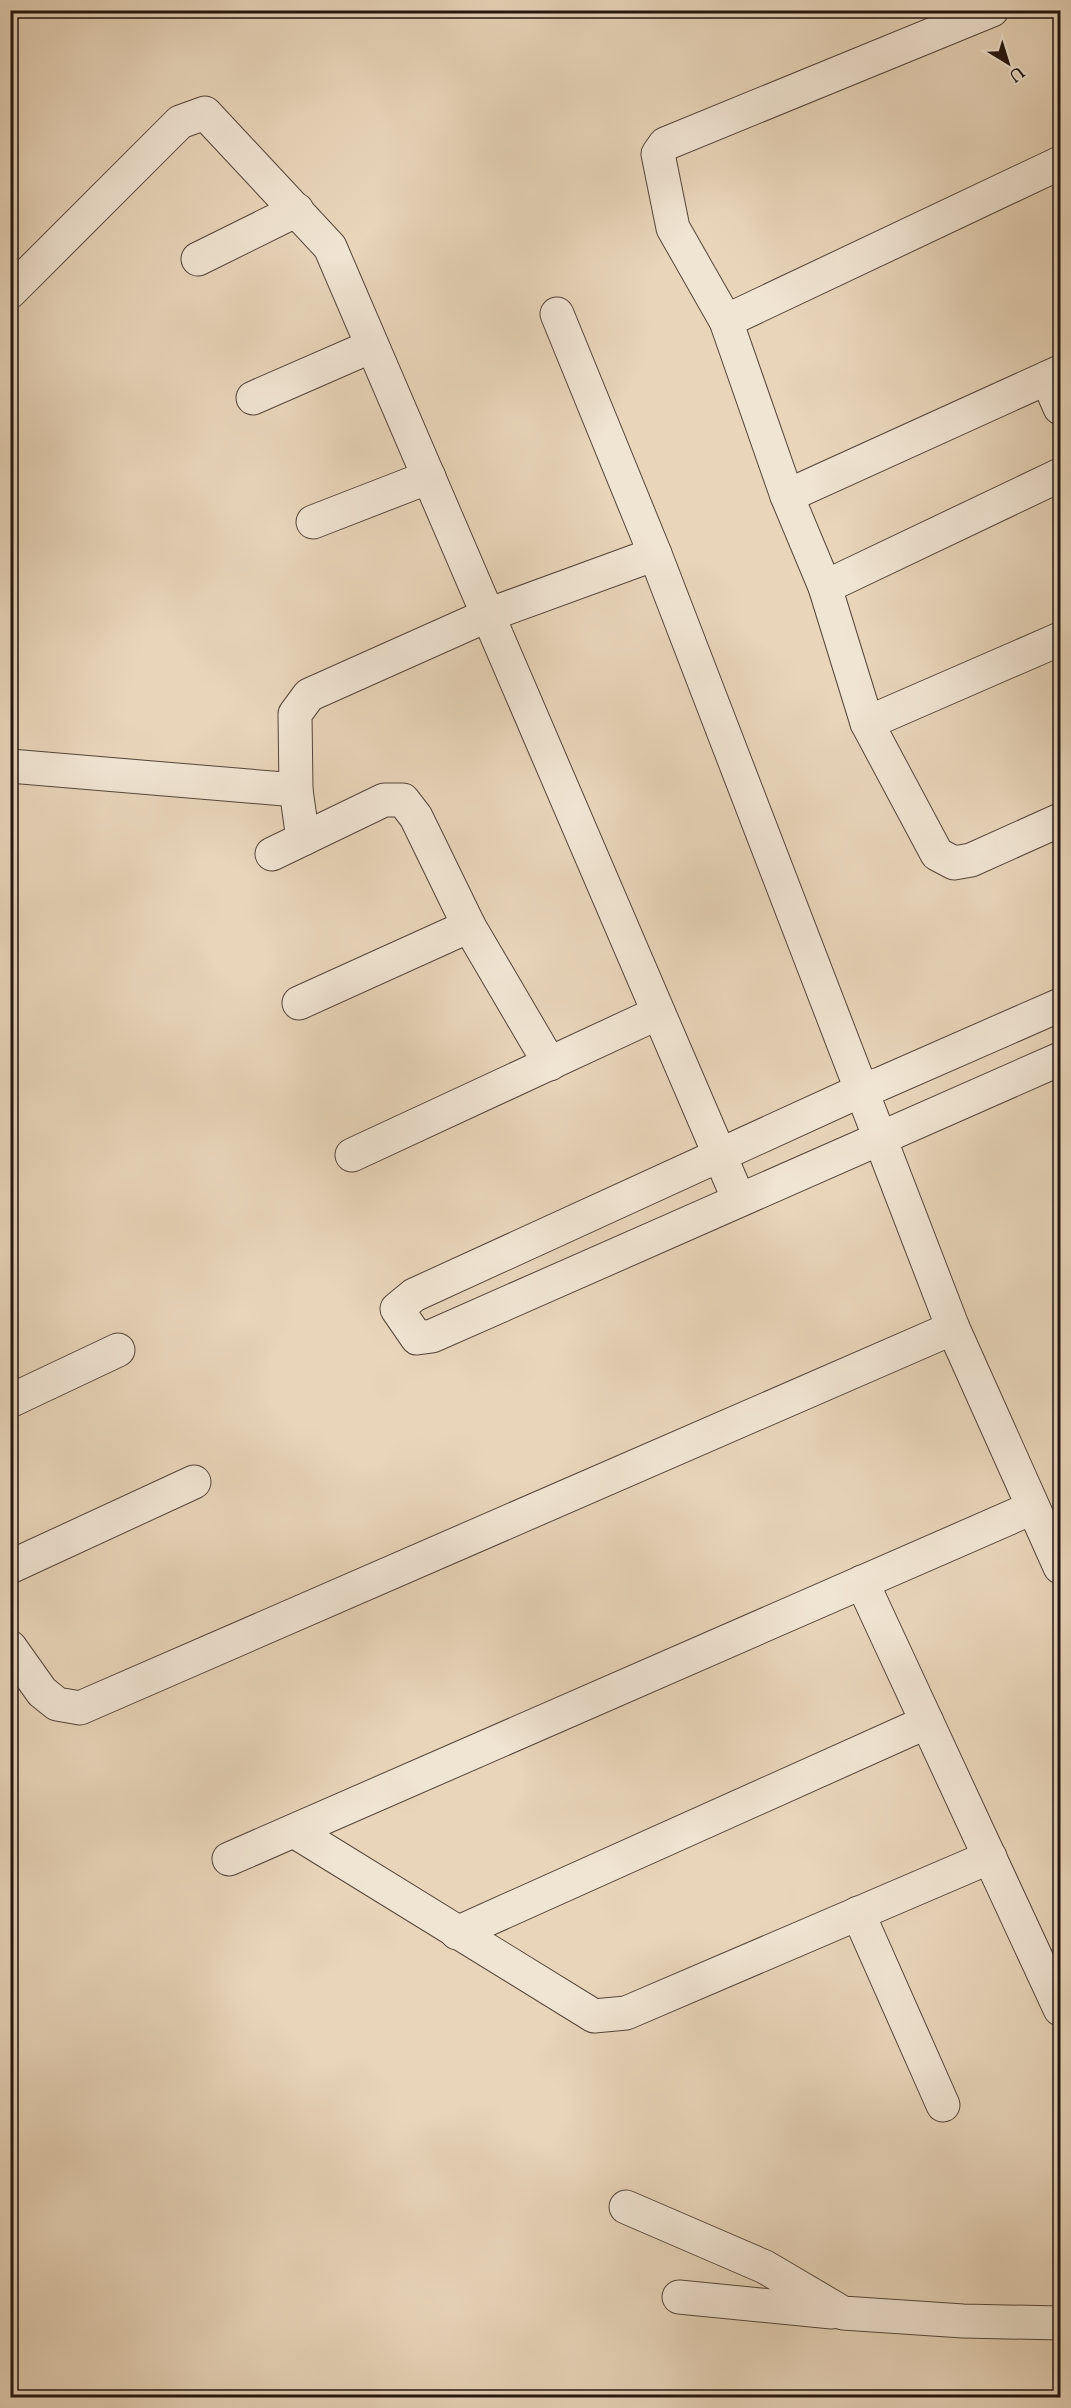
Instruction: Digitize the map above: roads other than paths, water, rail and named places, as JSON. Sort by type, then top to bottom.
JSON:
[{"type":"street","points":[[992,10],[665,144],[658,154],[673,228],[726,321],[787,496],[825,587],[867,723],[936,854],[954,862],[971,860],[1060,819]]},
{"type":"street","points":[[10,292],[180,122],[205,113],[330,247],[739,1200]]},
{"type":"street","points":[[726,321],[1060,163]]},
{"type":"street","points":[[198,260],[297,210]]},
{"type":"street","points":[[557,314],[655,554],[953,1328],[1060,1567]]},
{"type":"street","points":[[253,398],[372,346]]},
{"type":"street","points":[[787,496],[1054,375],[1060,408]]},
{"type":"street","points":[[825,587],[1060,475]]},
{"type":"street","points":[[312,522],[429,477]]},
{"type":"street","points":[[303,839],[296,790],[295,714],[309,695],[488,615],[655,554]]},
{"type":"street","points":[[867,723],[1060,639]]},
{"type":"street","points":[[10,766],[296,790]]},
{"type":"street","points":[[272,854],[384,800],[403,800],[416,817],[469,926],[550,1064]]},
{"type":"street","points":[[299,1003],[469,926]]},
{"type":"street","points":[[1060,1005],[862,1090],[414,1295],[397,1309],[417,1338],[432,1336],[1060,1059]]},
{"type":"street","points":[[352,1155],[658,1013]]},
{"type":"street","points":[[10,1647],[42,1692],[57,1704],[80,1708],[953,1328]]},
{"type":"street","points":[[14,1391],[118,1350]]},
{"type":"street","points":[[10,1567],[194,1482]]},
{"type":"street","points":[[229,1859],[1032,1508]]},
{"type":"street","points":[[862,1582],[1060,2009]]},
{"type":"street","points":[[457,1933],[927,1722]]},
{"type":"street","points":[[294,1831],[594,2016],[626,2013],[990,1857]]},
{"type":"street","points":[[858,1913],[943,2105]]},
{"type":"street","points":[[626,2207],[765,2267],[843,2313]]},
{"type":"street","points":[[679,2297],[843,2313],[963,2321],[1060,2323]]}]
